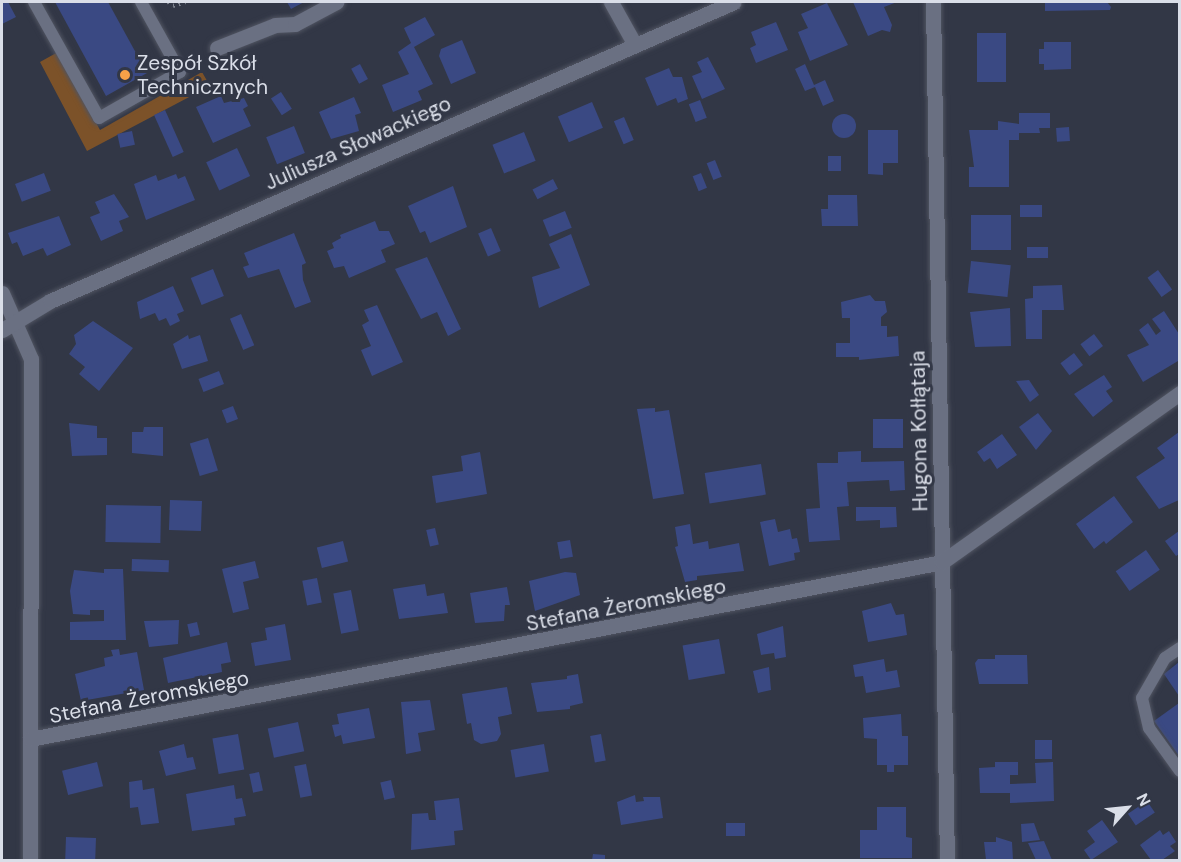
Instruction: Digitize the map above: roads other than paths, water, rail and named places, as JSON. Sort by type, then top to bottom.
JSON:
[{"type":"street","points":[[217,48],[275,25],[295,24],[336,2]]},
{"type":"street","points":[[611,2],[635,45]]},
{"type":"street","name":"Juliusza Słowackiego","points":[[2,330],[51,301],[734,2]]},
{"type":"street","name":"Hugona Kołłątaja","points":[[933,2],[947,861]]},
{"type":"street","points":[[2,293],[31,359],[30,861]]},
{"type":"street","name":"Stefana Żeromskiego","points":[[30,740],[942,562],[958,547],[1179,393]]},
{"type":"lane","points":[[34,2],[99,118],[180,72],[141,2]]},
{"type":"lane","points":[[1179,648],[1166,658],[1143,698],[1149,728],[1179,771]]},
{"type":"place","name":"Zespół Szkół Technicznych","points":[[125,75]]}]
